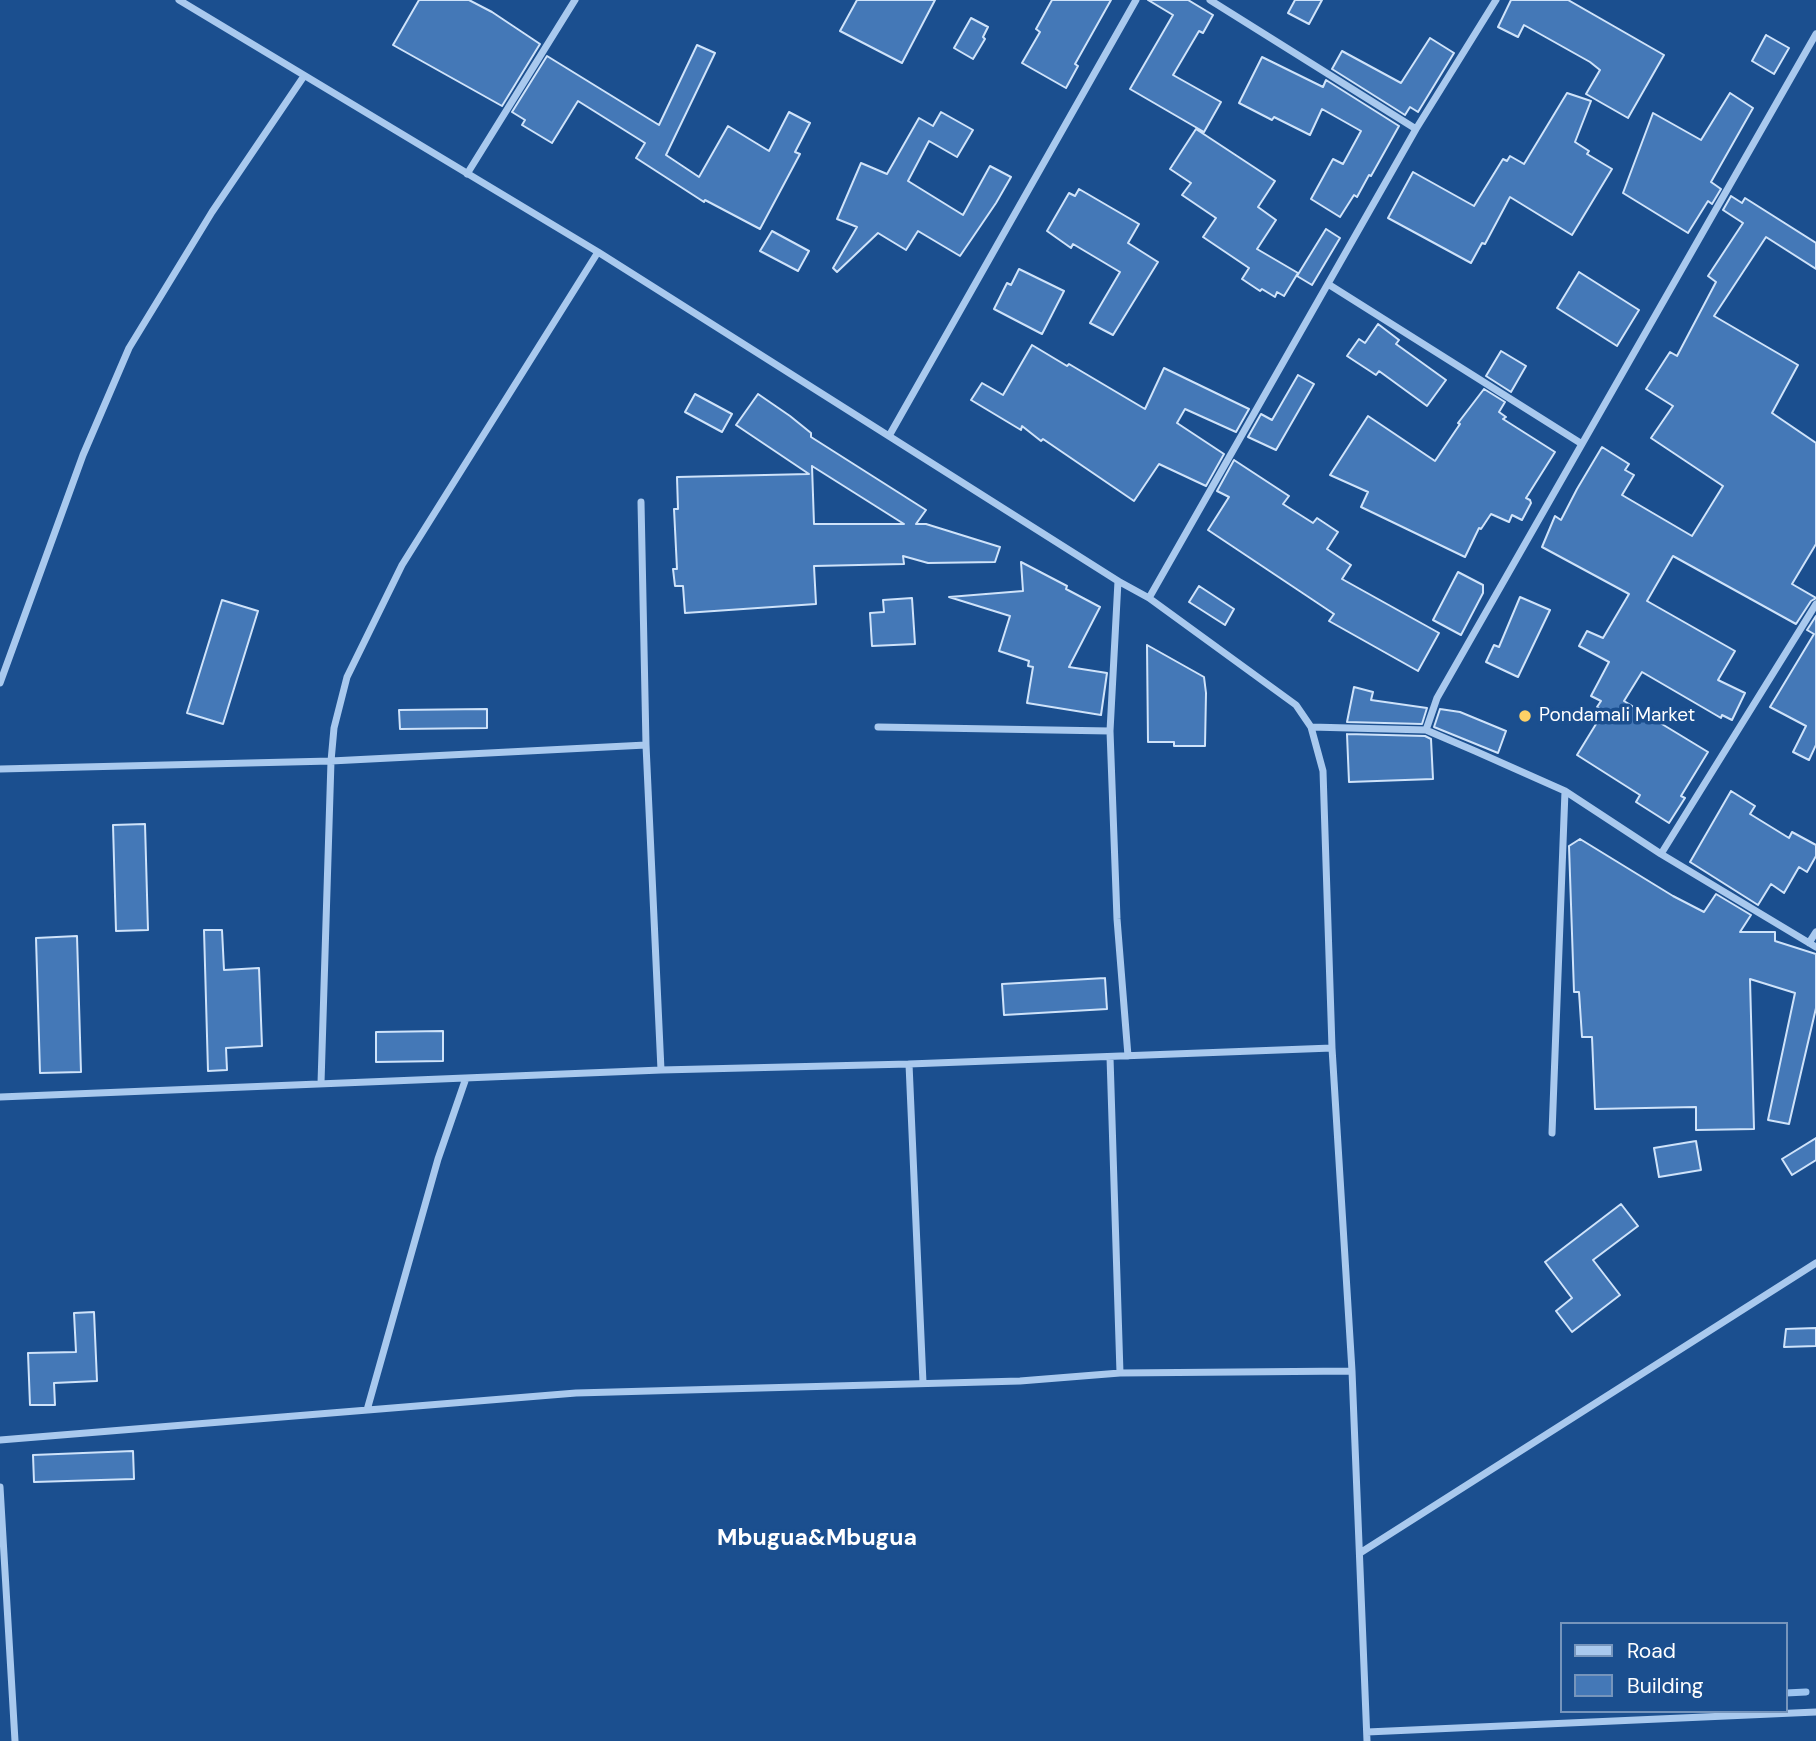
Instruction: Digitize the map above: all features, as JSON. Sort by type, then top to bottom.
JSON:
[{"type":"street","points":[[179,0],[598,252],[1149,598],[1296,705],[1311,727],[1323,771],[1332,1048],[1352,1371],[1367,1737],[1816,1712]]},
{"type":"street","points":[[467,174],[575,0]]},
{"type":"street","points":[[888,436],[1136,0]]},
{"type":"street","points":[[1210,0],[1416,129]]},
{"type":"street","points":[[1149,598],[1416,129],[1496,0]]},
{"type":"street","points":[[1426,730],[1437,698],[1816,34]]},
{"type":"street","points":[[0,683],[83,455],[129,348],[212,212],[304,76]]},
{"type":"street","points":[[321,1083],[331,761],[334,728],[347,677],[402,565],[598,252]]},
{"type":"street","points":[[1328,284],[1582,444]]},
{"type":"street","points":[[641,502],[646,745],[661,1070]]},
{"type":"street","points":[[1118,581],[1110,731],[1117,919],[1128,1056]]},
{"type":"street","points":[[1661,854],[1816,604]]},
{"type":"street","points":[[878,727],[1110,731]]},
{"type":"street","points":[[1311,727],[1426,730],[1565,791],[1661,854],[1813,945],[1816,932]]},
{"type":"street","points":[[0,769],[331,761],[646,745]]},
{"type":"street","points":[[1552,1133],[1565,791]]},
{"type":"street","points":[[0,1097],[466,1077],[1332,1048]]},
{"type":"street","points":[[1110,1057],[1120,1373]]},
{"type":"street","points":[[909,1064],[923,1383]]},
{"type":"street","points":[[367,1410],[438,1159],[466,1077]]},
{"type":"street","points":[[1360,1553],[1816,1262]]},
{"type":"street","points":[[0,1440],[576,1394],[1020,1381],[1120,1373],[1352,1371]]},
{"type":"street","points":[[0,1487],[15,1741]]},
{"type":"building","points":[[419,0],[469,0],[540,44],[502,106],[393,45]]},
{"type":"building","points":[[857,0],[935,0],[902,63],[840,31]]},
{"type":"building","points":[[1052,0],[1111,0],[1075,64],[1078,66],[1066,88],[1022,63],[1040,32],[1036,29]]},
{"type":"building","points":[[1148,0],[1188,0],[1213,15],[1203,33],[1199,31],[1173,75],[1221,102],[1204,132],[1130,89],[1173,15]]},
{"type":"building","points":[[1295,0],[1322,0],[1309,24],[1288,13]]},
{"type":"building","points":[[1511,0],[1568,0],[1664,55],[1628,118],[1586,94],[1600,70],[1590,62],[1524,25],[1518,37],[1498,27]]},
{"type":"building","points":[[971,18],[988,27],[983,37],[985,39],[973,59],[954,48]]},
{"type":"building","points":[[1766,35],[1789,48],[1774,74],[1752,61]]},
{"type":"building","points":[[1430,38],[1454,53],[1418,112],[1410,107],[1405,115],[1332,69],[1342,51],[1401,83]]},
{"type":"building","points":[[697,45],[715,53],[666,155],[699,177],[728,126],[769,151],[789,112],[810,123],[795,152],[800,154],[760,229],[705,200],[704,202],[636,158],[645,143],[578,101],[552,143],[522,125],[525,120],[512,112],[547,56],[659,125]]},
{"type":"building","points":[[1262,57],[1323,87],[1326,80],[1399,126],[1371,176],[1369,175],[1357,197],[1354,195],[1340,217],[1311,199],[1333,159],[1343,164],[1361,131],[1322,109],[1310,135],[1239,103]]},
{"type":"building","points":[[1567,93],[1591,101],[1575,142],[1589,151],[1587,154],[1612,169],[1572,235],[1510,197],[1485,244],[1482,243],[1471,263],[1388,218],[1413,172],[1474,206],[1503,159],[1507,161],[1510,156],[1524,164]]},
{"type":"building","points":[[1730,93],[1753,108],[1711,182],[1721,189],[1712,204],[1708,201],[1688,233],[1623,193],[1653,113],[1701,140]]},
{"type":"building","points":[[941,112],[973,130],[957,157],[929,141],[908,181],[963,215],[990,166],[1011,177],[996,203],[960,256],[918,231],[906,250],[878,233],[837,272],[833,268],[857,227],[837,219],[861,163],[887,174],[919,118],[933,126]]},
{"type":"building","points":[[1196,129],[1275,181],[1258,207],[1276,220],[1257,249],[1298,273],[1284,296],[1277,292],[1275,297],[1262,289],[1260,291],[1242,279],[1249,268],[1203,237],[1216,218],[1182,195],[1191,183],[1170,169]]},
{"type":"building","points":[[1079,189],[1139,224],[1128,243],[1158,262],[1113,335],[1090,323],[1120,272],[1073,244],[1071,248],[1047,231],[1069,193],[1075,196]]},
{"type":"building","points":[[1731,196],[1742,203],[1745,198],[1816,243],[1816,269],[1766,237],[1714,316],[1798,365],[1772,413],[1816,443],[1816,544],[1792,584],[1816,598],[1811,601],[1796,624],[1673,556],[1647,601],[1735,651],[1718,680],[1745,693],[1732,720],[1722,715],[1721,718],[1642,672],[1624,701],[1708,752],[1681,796],[1685,798],[1669,823],[1636,802],[1640,795],[1577,755],[1604,711],[1597,707],[1601,701],[1591,696],[1609,662],[1579,646],[1587,631],[1603,638],[1629,594],[1542,547],[1555,516],[1561,520],[1602,447],[1629,464],[1625,470],[1634,475],[1622,495],[1692,536],[1723,486],[1651,438],[1673,406],[1646,389],[1670,352],[1677,356],[1716,282],[1708,276],[1743,223],[1723,210]]},
{"type":"building","points":[[1326,229],[1340,238],[1312,285],[1297,276]]},
{"type":"building","points":[[772,231],[809,251],[798,271],[760,251]]},
{"type":"building","points":[[1019,269],[1064,291],[1042,334],[994,309],[1007,283],[1011,285]]},
{"type":"building","points":[[1579,272],[1639,310],[1617,346],[1557,308]]},
{"type":"building","points":[[1378,324],[1399,340],[1396,344],[1446,380],[1427,406],[1379,371],[1376,375],[1347,356],[1359,339],[1365,343]]},
{"type":"building","points":[[1032,345],[1145,409],[1164,368],[1249,409],[1236,432],[1185,409],[1177,423],[1224,454],[1206,486],[1159,464],[1134,501],[1043,439],[1041,441],[1022,426],[1021,430],[971,400],[982,383],[1003,395]]},
{"type":"building","points":[[1501,351],[1526,366],[1511,392],[1486,376]]},
{"type":"building","points":[[1298,375],[1314,384],[1276,450],[1248,437],[1261,414],[1272,420]]},
{"type":"building","points":[[1484,389],[1505,402],[1499,412],[1506,417],[1503,419],[1555,452],[1526,498],[1531,503],[1522,520],[1512,515],[1509,522],[1491,514],[1481,529],[1479,528],[1465,557],[1361,507],[1368,492],[1330,475],[1368,416],[1435,461],[1460,424],[1458,423]]},
{"type":"building","points":[[695,394],[732,414],[722,432],[685,412]]},
{"type":"building","points":[[758,394],[811,433],[811,437],[926,510],[916,524],[926,524],[1000,547],[995,562],[928,563],[903,556],[904,564],[814,566],[816,604],[685,613],[683,586],[675,586],[673,569],[677,569],[674,509],[678,509],[677,477],[809,474],[736,425]],"holes":[[[812,466],[904,524],[814,524]]]},
{"type":"building","points":[[1234,460],[1289,496],[1283,504],[1313,523],[1317,518],[1338,532],[1327,549],[1351,565],[1342,579],[1439,633],[1418,671],[1329,621],[1334,614],[1208,530],[1229,497],[1217,491]]},
{"type":"building","points":[[1021,562],[1100,607],[1069,667],[1107,673],[1101,715],[1027,703],[1033,667],[1028,666],[1029,661],[999,651],[1010,616],[949,597],[1023,591]]},
{"type":"building","points":[[1458,572],[1483,585],[1483,593],[1461,635],[1433,620]]},
{"type":"building","points":[[1199,586],[1234,609],[1225,625],[1189,602]]},
{"type":"building","points":[[1520,597],[1550,610],[1518,677],[1486,662],[1494,645],[1499,647]]},
{"type":"building","points":[[912,598],[915,644],[872,646],[870,613],[884,612],[883,600]]},
{"type":"building","points":[[222,600],[258,611],[223,724],[187,713]]},
{"type":"building","points":[[1816,616],[1816,745],[1809,760],[1793,752],[1806,726],[1770,707],[1814,634],[1807,630]]},
{"type":"building","points":[[1147,645],[1204,677],[1205,746],[1174,746],[1174,742],[1148,742]]},
{"type":"building","points":[[1354,687],[1373,692],[1371,700],[1427,708],[1422,724],[1347,722]]},
{"type":"building","points":[[487,709],[487,728],[400,729],[399,710]]},
{"type":"building","points":[[1440,709],[1460,712],[1506,731],[1498,753],[1434,727]]},
{"type":"building","points":[[1347,734],[1425,736],[1431,739],[1433,779],[1349,782]]},
{"type":"building","points":[[1731,791],[1755,806],[1750,814],[1789,838],[1792,832],[1816,845],[1816,856],[1807,872],[1799,867],[1784,893],[1771,884],[1758,905],[1690,862]]},
{"type":"building","points":[[145,824],[148,930],[116,931],[113,825]]},
{"type":"building","points":[[1580,839],[1704,912],[1716,894],[1751,915],[1740,932],[1775,932],[1775,941],[1816,954],[1816,1008],[1789,1124],[1768,1120],[1795,993],[1750,979],[1754,1129],[1696,1130],[1696,1107],[1595,1109],[1592,1037],[1582,1037],[1579,992],[1574,992],[1569,846]]},
{"type":"building","points":[[204,930],[222,930],[224,970],[259,968],[262,1046],[226,1048],[227,1070],[208,1071]]},
{"type":"building","points":[[77,936],[81,1072],[40,1073],[36,938]]},
{"type":"building","points":[[1105,978],[1107,1009],[1004,1015],[1002,984]]},
{"type":"building","points":[[443,1031],[443,1061],[376,1062],[376,1032]]},
{"type":"building","points":[[1816,1138],[1816,1160],[1792,1175],[1782,1159]]},
{"type":"building","points":[[1696,1141],[1701,1170],[1659,1177],[1654,1148]]},
{"type":"building","points":[[1621,1204],[1638,1226],[1593,1260],[1620,1295],[1572,1332],[1556,1311],[1572,1298],[1545,1262]]},
{"type":"building","points":[[94,1312],[97,1381],[54,1383],[55,1405],[30,1405],[28,1353],[76,1352],[74,1313]]},
{"type":"building","points":[[1816,1328],[1816,1346],[1784,1347],[1786,1329]]},
{"type":"building","points":[[133,1451],[134,1479],[34,1482],[33,1455]]},
{"type":"waterway","points":[[1788,1693],[1806,1692]]},
{"type":"place","name":"Pondamali Market","points":[[1525,716]]},
{"type":"district","name":"Mbugua&Mbugua","points":[[817,1539]]}]
